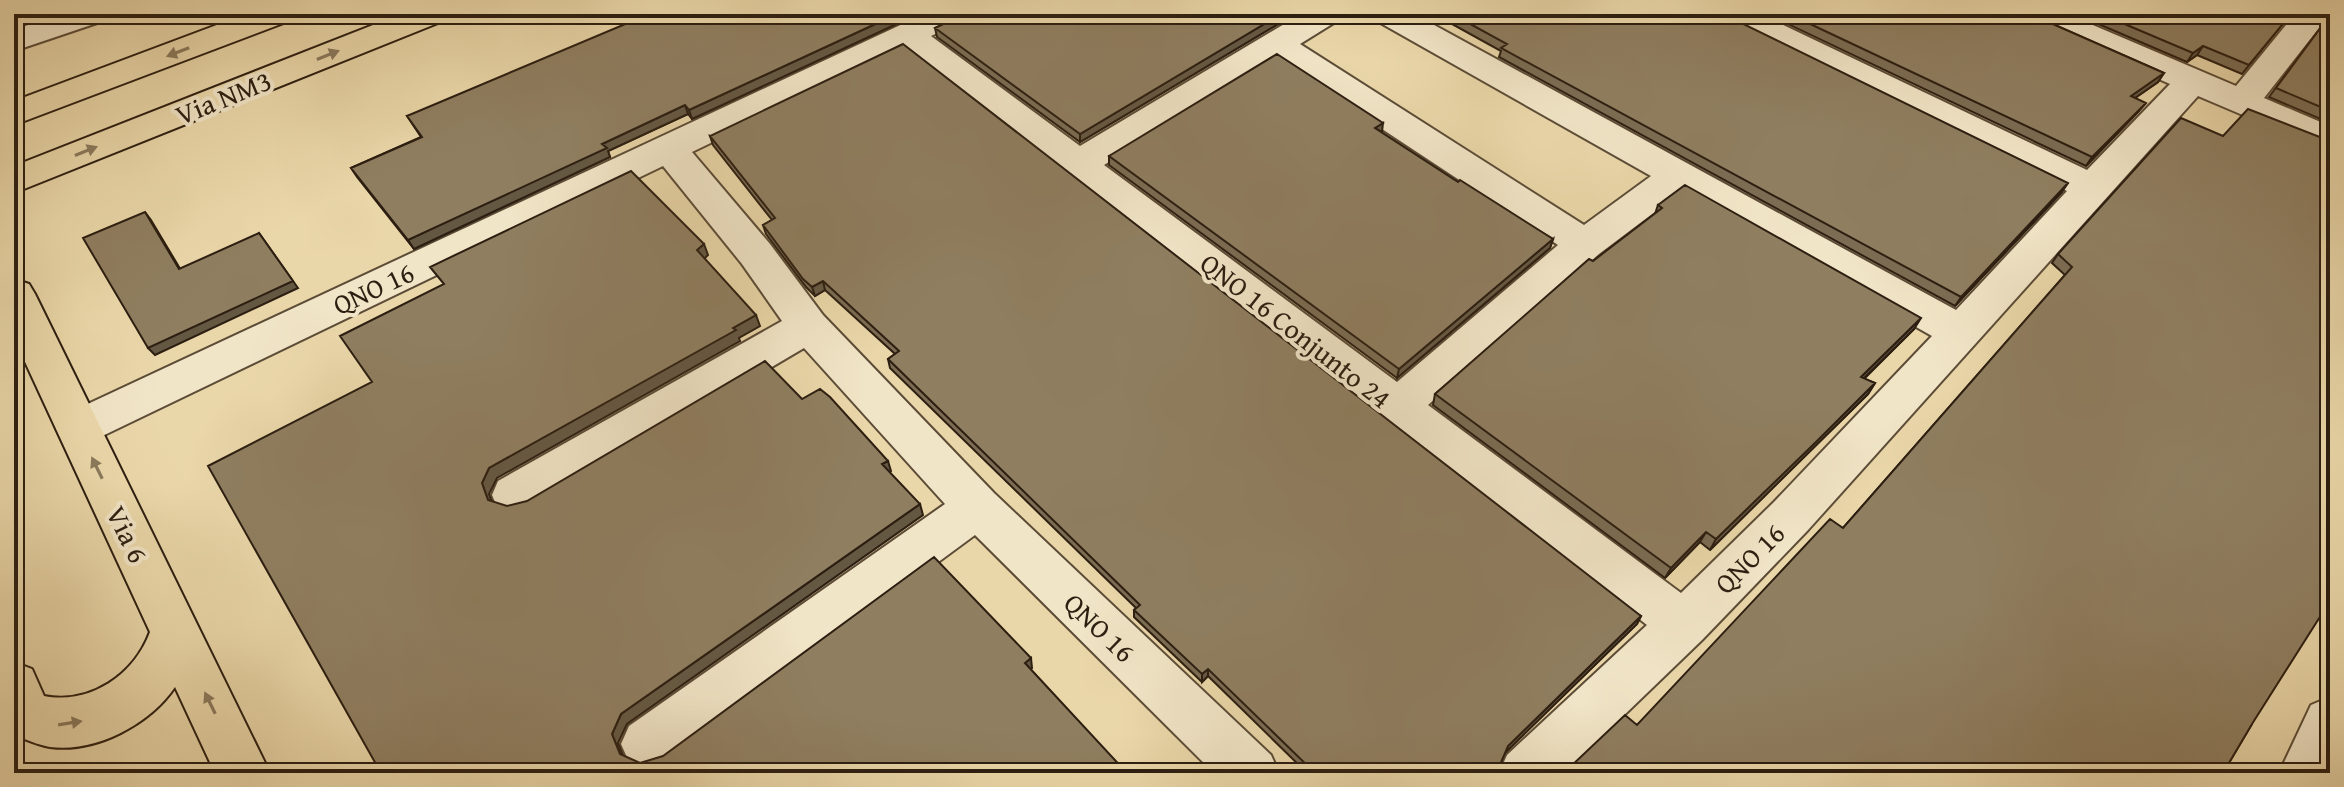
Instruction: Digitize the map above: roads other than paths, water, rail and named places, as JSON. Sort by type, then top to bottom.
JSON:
[{"type":"main road","name":"Via NM3","points":[[14,114],[277,14]]},
{"type":"main road","name":"Via NM3","points":[[14,180],[431,14]]},
{"type":"main road","name":"Via 6","points":[[14,294],[243,773]]},
{"type":"main road","points":[[14,686],[24,714],[38,722],[57,725],[91,718],[124,703],[145,686],[172,649],[175,632]]},
{"type":"street","points":[[14,41],[91,14]]},
{"type":"street","name":"QNO 16","points":[[78,428],[951,14]]},
{"type":"street","points":[[1080,163],[1325,14]]},
{"type":"street","points":[[1389,14],[1962,333]]},
{"type":"street","points":[[1733,14],[2090,187]]},
{"type":"street","points":[[2039,14],[2330,140]]},
{"type":"street","points":[[2242,102],[2313,14]]},
{"type":"street","name":"QNO 16 Conjunto 24","points":[[908,35],[1684,624]]},
{"type":"street","points":[[1276,44],[1585,244]]},
{"type":"street","name":"QNO 16","points":[[1526,773],[1684,624],[1962,333],[2090,187],[2193,81]]},
{"type":"street","name":"QNO 16","points":[[668,148],[756,254],[808,326],[1224,765]]},
{"type":"street","points":[[1396,408],[1585,244],[1677,176]]},
{"type":"street","points":[[515,495],[808,326]]},
{"type":"street","points":[[648,744],[832,615],[977,507]]},
{"type":"street","points":[[2306,773],[2330,722]]}]
